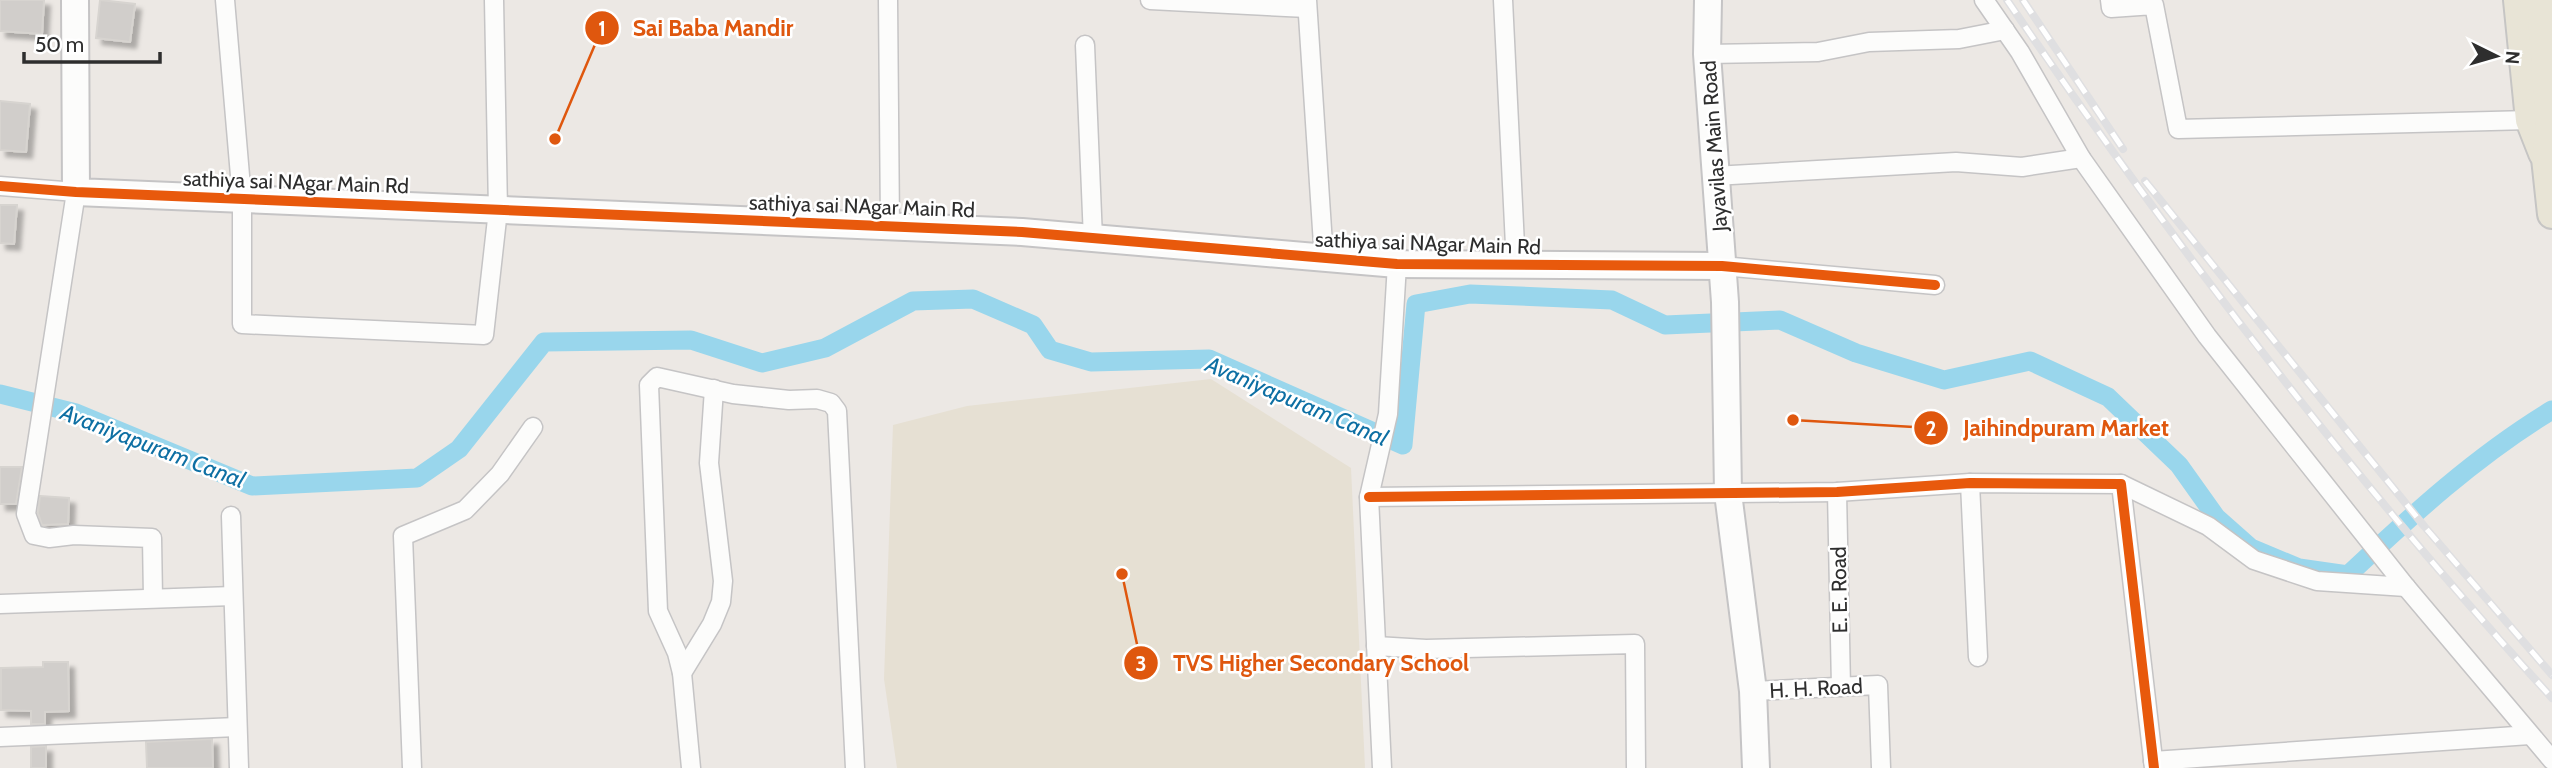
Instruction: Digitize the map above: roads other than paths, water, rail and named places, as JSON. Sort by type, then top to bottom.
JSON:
[{"type":"main road","points":[[2535,10],[2552,214]]},
{"type":"street","points":[[75,0],[76,192],[26,514],[34,535],[49,538],[152,538],[153,598]]},
{"type":"street","points":[[225,0],[242,199],[242,324],[484,335],[498,210],[494,0]]},
{"type":"street","points":[[888,0],[890,226]]},
{"type":"street","points":[[1150,0],[1307,4],[1324,260]]},
{"type":"street","points":[[1503,0],[1516,267]]},
{"type":"street","name":"Jayavilas Main Road","points":[[1717,0],[1707,13],[1707,54],[1725,302],[1728,493],[1754,691],[1756,768]]},
{"type":"street","points":[[1984,0],[2005,30],[2081,158],[2207,336],[2406,587],[2552,760]]},
{"type":"street","points":[[2110,0],[2111,8],[2154,2],[2178,130],[2544,116]]},
{"type":"street","points":[[1707,54],[1818,52],[1869,42],[1959,39],[2005,30]]},
{"type":"street","points":[[1085,45],[1093,239]]},
{"type":"street","points":[[1714,176],[1956,162],[2022,167],[2081,158]]},
{"type":"street","name":"sathiya sai NAgar Main Rd","points":[[0,186],[76,192],[890,226],[1093,239],[1397,264],[1516,267],[1722,266]]},
{"type":"street","points":[[1382,768],[1369,497],[1388,414],[1397,264]]},
{"type":"street","points":[[1722,266],[1936,285]]},
{"type":"street","points":[[691,768],[682,673],[677,653],[658,611],[649,385],[652,379],[666,377],[714,389],[789,400],[817,399],[831,403],[837,411],[855,768]]},
{"type":"street","points":[[682,673],[712,624],[721,602],[723,581],[709,463],[714,389]]},
{"type":"street","points":[[412,768],[403,536],[465,510],[500,474],[533,427]]},
{"type":"street","points":[[1369,497],[1837,492],[1970,483],[2121,484],[2208,526],[2254,560],[2317,580],[2406,587]]},
{"type":"street","points":[[1970,483],[1978,657]]},
{"type":"street","points":[[2121,484],[2154,764],[2530,735]]},
{"type":"street","name":"E. E. Road","points":[[1837,492],[1841,687]]},
{"type":"street","points":[[231,516],[239,768]]},
{"type":"street","points":[[0,604],[233,596]]},
{"type":"street","points":[[1376,646],[1426,649],[1635,645],[1636,768]]},
{"type":"street","name":"H. H. Road","points":[[1754,691],[1878,685],[1881,768]]},
{"type":"street","points":[[0,737],[237,727]]},
{"type":"waterway","name":"Avaniyapuram Canal","points":[[0,394],[76,413],[252,486],[417,478],[459,449],[544,342],[691,340],[762,363],[825,348],[913,301],[973,299],[1033,325],[1050,350],[1091,362],[1209,359],[1403,445],[1416,304],[1470,294],[1612,300],[1665,325],[1780,320],[1856,353],[1944,380],[2030,361],[2108,397],[2179,465],[2216,517],[2251,548],[2299,568],[2348,575],[2471,467],[2552,410]]},
{"type":"railway","points":[[2007,0],[2134,181],[2267,359],[2406,531],[2552,698]]},
{"type":"railway","points":[[2023,0],[2123,149]]},
{"type":"railway","points":[[2145,181],[2424,526],[2552,675]]},
{"type":"place","name":"Sai Baba Mandir","points":[[555,139]]},
{"type":"place","name":"Jaihindpuram Market","points":[[1793,420]]},
{"type":"place","name":"TVS Higher Secondary School","points":[[1122,574]]}]
